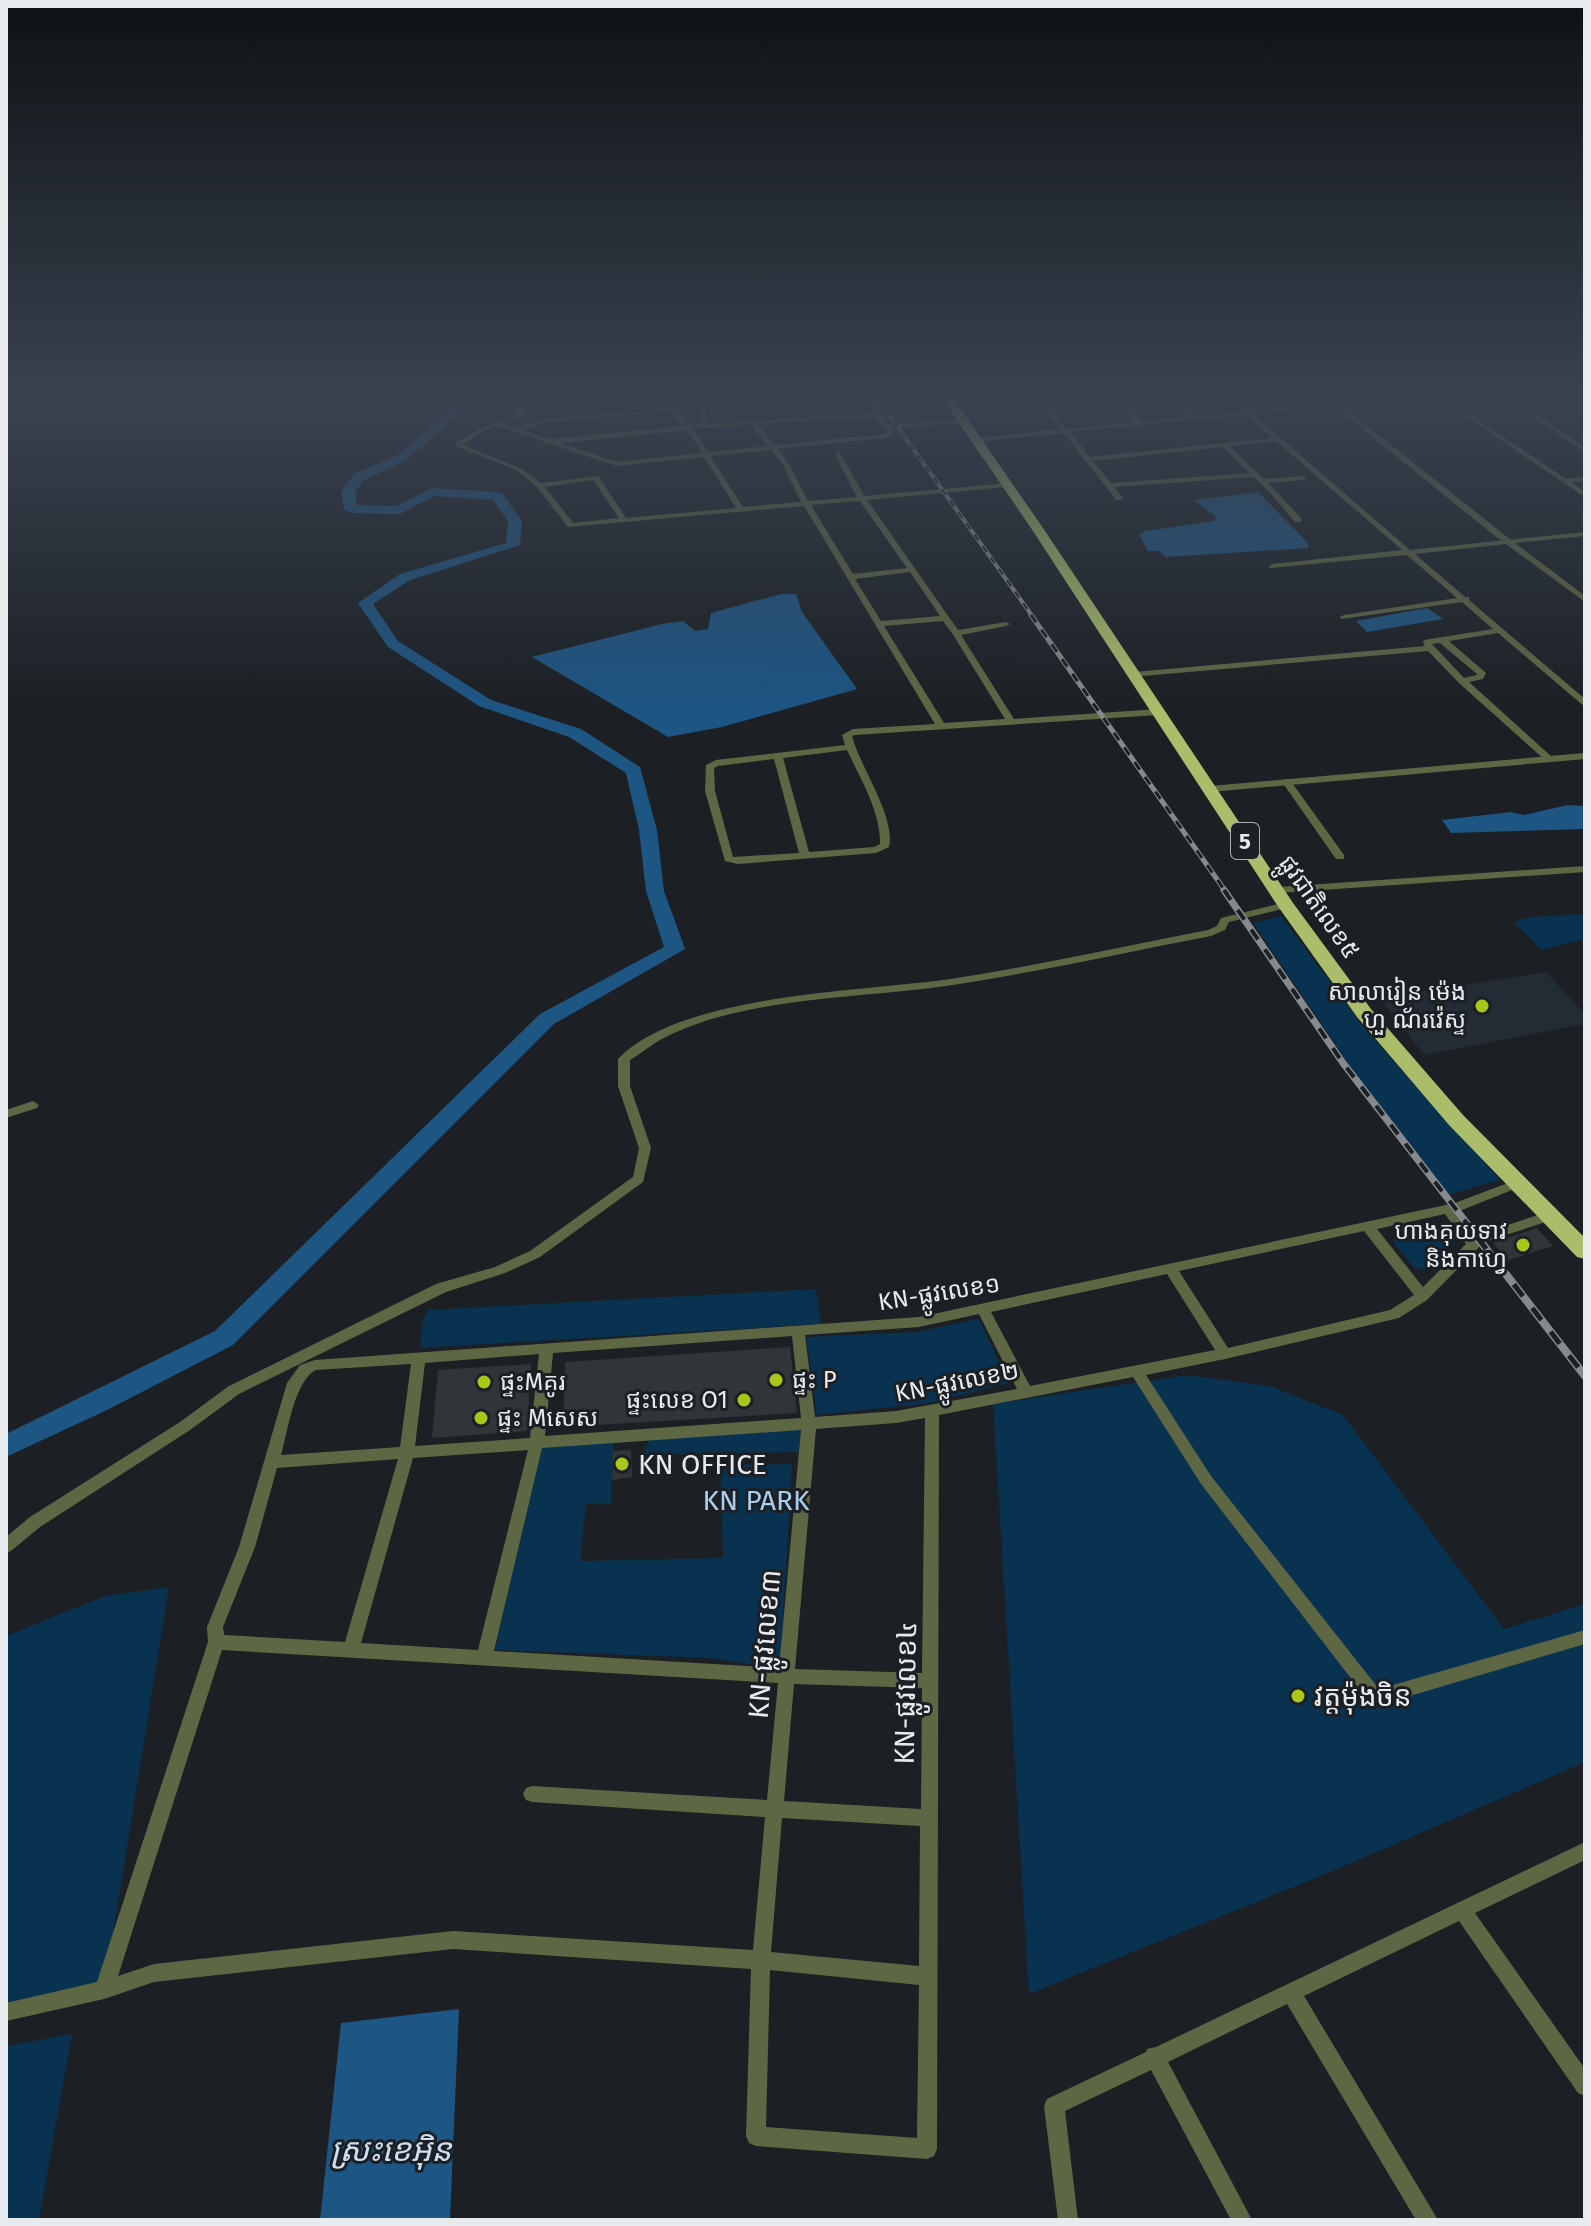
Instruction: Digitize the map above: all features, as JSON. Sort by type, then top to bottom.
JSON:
[{"type":"highway","name":"ផ្លូវជាតិលេខ៥","points":[[1018,502],[1286,905],[1392,1048],[1456,1120],[1585,1251]]},
{"type":"street","points":[[553,502],[571,525],[805,502],[940,725]]},
{"type":"street","points":[[611,502],[623,519]]},
{"type":"street","points":[[736,502],[740,508]]},
{"type":"street","points":[[864,502],[956,633],[1010,720]]},
{"type":"street","points":[[1281,502],[1298,520]]},
{"type":"street","points":[[1351,502],[1585,704]]},
{"type":"street","points":[[1457,502],[1585,600]]},
{"type":"street","points":[[1273,566],[1585,534]]},
{"type":"street","points":[[850,577],[911,570]]},
{"type":"street","points":[[1344,617],[1466,599]]},
{"type":"street","points":[[879,624],[945,618]]},
{"type":"street","points":[[956,633],[1006,624]]},
{"type":"street","points":[[1500,630],[1427,642],[1428,648],[1549,759]]},
{"type":"street","points":[[1442,640],[1482,673],[1480,677],[1464,681]]},
{"type":"street","points":[[1134,675],[1428,648]]},
{"type":"street","points":[[850,747],[716,763],[709,767],[710,791],[729,859],[876,850],[886,842],[850,747],[847,735],[853,732],[1158,712]]},
{"type":"street","points":[[778,756],[805,855]]},
{"type":"street","points":[[1210,789],[1585,756]]},
{"type":"street","points":[[1287,782],[1340,857]]},
{"type":"street","points":[[1278,890],[1585,869]]},
{"type":"street","points":[[6,1546],[35,1522],[185,1426],[234,1390],[441,1288],[500,1270],[535,1254],[639,1179],[645,1148],[624,1086],[624,1059],[650,1040],[687,1024],[729,1013],[958,981],[1211,933],[1221,928],[1225,920],[1286,905]]},
{"type":"street","points":[[6,1114],[33,1105]]},
{"type":"street","name":"KN-ផ្លូវលេខ១","points":[[273,1462],[294,1383],[305,1369],[326,1363],[919,1322],[1452,1208],[1518,1183]]},
{"type":"street","points":[[1452,1208],[1476,1242],[1550,1216]]},
{"type":"street","points":[[1368,1227],[1422,1296]]},
{"type":"street","name":"KN-ផ្លូវលេខ២","points":[[273,1462],[809,1423],[932,1411],[1225,1354],[1394,1314],[1422,1296],[1476,1242]]},
{"type":"street","points":[[1171,1269],[1225,1354]]},
{"type":"street","points":[[983,1309],[1025,1391]]},
{"type":"street","name":"KN-ផ្លូវលេខ៣","points":[[798,1332],[809,1423],[761,1960],[756,2136],[927,2149],[927,1976]]},
{"type":"street","points":[[484,1658],[537,1441],[546,1350]]},
{"type":"street","points":[[351,1649],[407,1453],[419,1357]]},
{"type":"street","points":[[1136,1371],[1206,1480],[1376,1698],[1585,1637]]},
{"type":"street","name":"KN-ផ្លូវលេខ៤","points":[[927,1976],[932,1411]]},
{"type":"street","points":[[104,1990],[216,1642],[215,1627],[247,1547],[273,1462]]},
{"type":"street","points":[[216,1642],[787,1676],[931,1681]]},
{"type":"street","points":[[532,1794],[929,1818]]},
{"type":"street","points":[[1068,2220],[1054,2106],[1585,1851]]},
{"type":"street","points":[[1463,1911],[1585,2086]]},
{"type":"street","points":[[6,2012],[104,1990],[154,1973],[453,1940],[761,1960],[927,1976]]},
{"type":"street","points":[[1291,1993],[1428,2220]]},
{"type":"street","points":[[1154,2056],[1242,2220]]},
{"type":"shaded area","name":"សាលារៀន ម៉េង ហួ ណ័រវ៉េស្ទ","points":[[1546,972],[1585,1014],[1585,1024],[1424,1055],[1380,998]]},
{"type":"green space","points":[[1585,914],[1585,939],[1541,950],[1514,922],[1530,917]]},
{"type":"green space","points":[[1281,916],[1365,1029],[1500,1180],[1447,1195],[1372,1099],[1253,923]]},
{"type":"green space","points":[[1448,1230],[1460,1236],[1425,1269],[1414,1268],[1394,1243],[1398,1235]]},
{"type":"green space","points":[[816,1289],[821,1324],[420,1348],[423,1319],[428,1310]]},
{"type":"green space","points":[[979,1319],[1009,1383],[929,1403],[817,1415],[806,1337],[916,1332]]},
{"type":"green space","name":"វត្តម៉ុងចិន","points":[[1187,1375],[1270,1386],[1343,1415],[1504,1629],[1585,1604],[1585,1762],[1321,1876],[1029,1994],[993,1404]]},
{"type":"green space","points":[[801,1427],[799,1452],[644,1455],[650,1436]]},
{"type":"green space","name":"KN PARK","points":[[614,1436],[611,1504],[586,1504],[580,1561],[723,1558],[720,1465],[792,1464],[780,1669],[711,1658],[495,1650],[541,1444]]},
{"type":"green space","points":[[169,1587],[104,1990],[6,2009],[6,1636],[105,1596]]},
{"type":"green space","points":[[72,2034],[39,2220],[6,2220],[6,2046]]},
{"type":"water","points":[[1196,502],[1268,502],[1308,543],[1308,548],[1166,557],[1159,551],[1148,551],[1139,535],[1145,531],[1214,521],[1216,517]]},
{"type":"water","points":[[781,594],[796,594],[802,612],[857,689],[722,727],[668,737],[532,657],[662,624],[683,621],[695,631],[708,629],[711,613]]},
{"type":"water","points":[[1427,608],[1443,619],[1367,632],[1356,621]]},
{"type":"water","points":[[1568,805],[1585,806],[1585,829],[1451,833],[1442,820],[1511,812],[1524,815]]},
{"type":"water","name":"ស្រះខេអ៊ិន","points":[[459,2009],[450,2220],[320,2220],[341,2023]]},
{"type":"building","name":"ហាងគុយទាវ និងកាហ្វេ","points":[[1537,1228],[1553,1246],[1508,1260],[1493,1243]]},
{"type":"building","points":[[790,1347],[797,1413],[563,1427],[565,1362]]},
{"type":"building","points":[[531,1364],[527,1431],[432,1438],[438,1370]]},
{"type":"building","name":"KN OFFICE","points":[[631,1450],[632,1477],[612,1480],[613,1451]]},
{"type":"waterway","points":[[350,502],[351,509],[400,510],[414,502]]},
{"type":"waterway","points":[[6,1446],[224,1338],[547,1019],[675,949],[655,891],[648,830],[634,771],[575,733],[485,703],[393,644],[365,603],[405,577],[513,545],[515,521],[501,502]]},
{"type":"railway","points":[[951,502],[1033,617]]},
{"type":"railway","points":[[1031,615],[1226,892]]},
{"type":"railway","points":[[1224,890],[1343,1063],[1479,1239]]},
{"type":"railway","points":[[1477,1237],[1585,1376]]},
{"type":"place","name":"សាលារៀន ម៉េង ហួ ណ័រវ៉េស្ទ","points":[[1482,1006]]},
{"type":"place","name":"ហាងគុយទាវ និងកាហ្វេ","points":[[1523,1245]]},
{"type":"place","name":"ផ្ទះ P","points":[[776,1380]]},
{"type":"place","name":"ផ្ទះMគូរ","points":[[484,1382]]},
{"type":"place","name":"ផ្ទះលេខ O1","points":[[744,1400]]},
{"type":"place","name":"ផ្ទះ Mសេស","points":[[481,1418]]},
{"type":"place","name":"KN OFFICE","points":[[622,1464]]},
{"type":"place","name":"វត្តម៉ុងចិន","points":[[1298,1696]]}]
